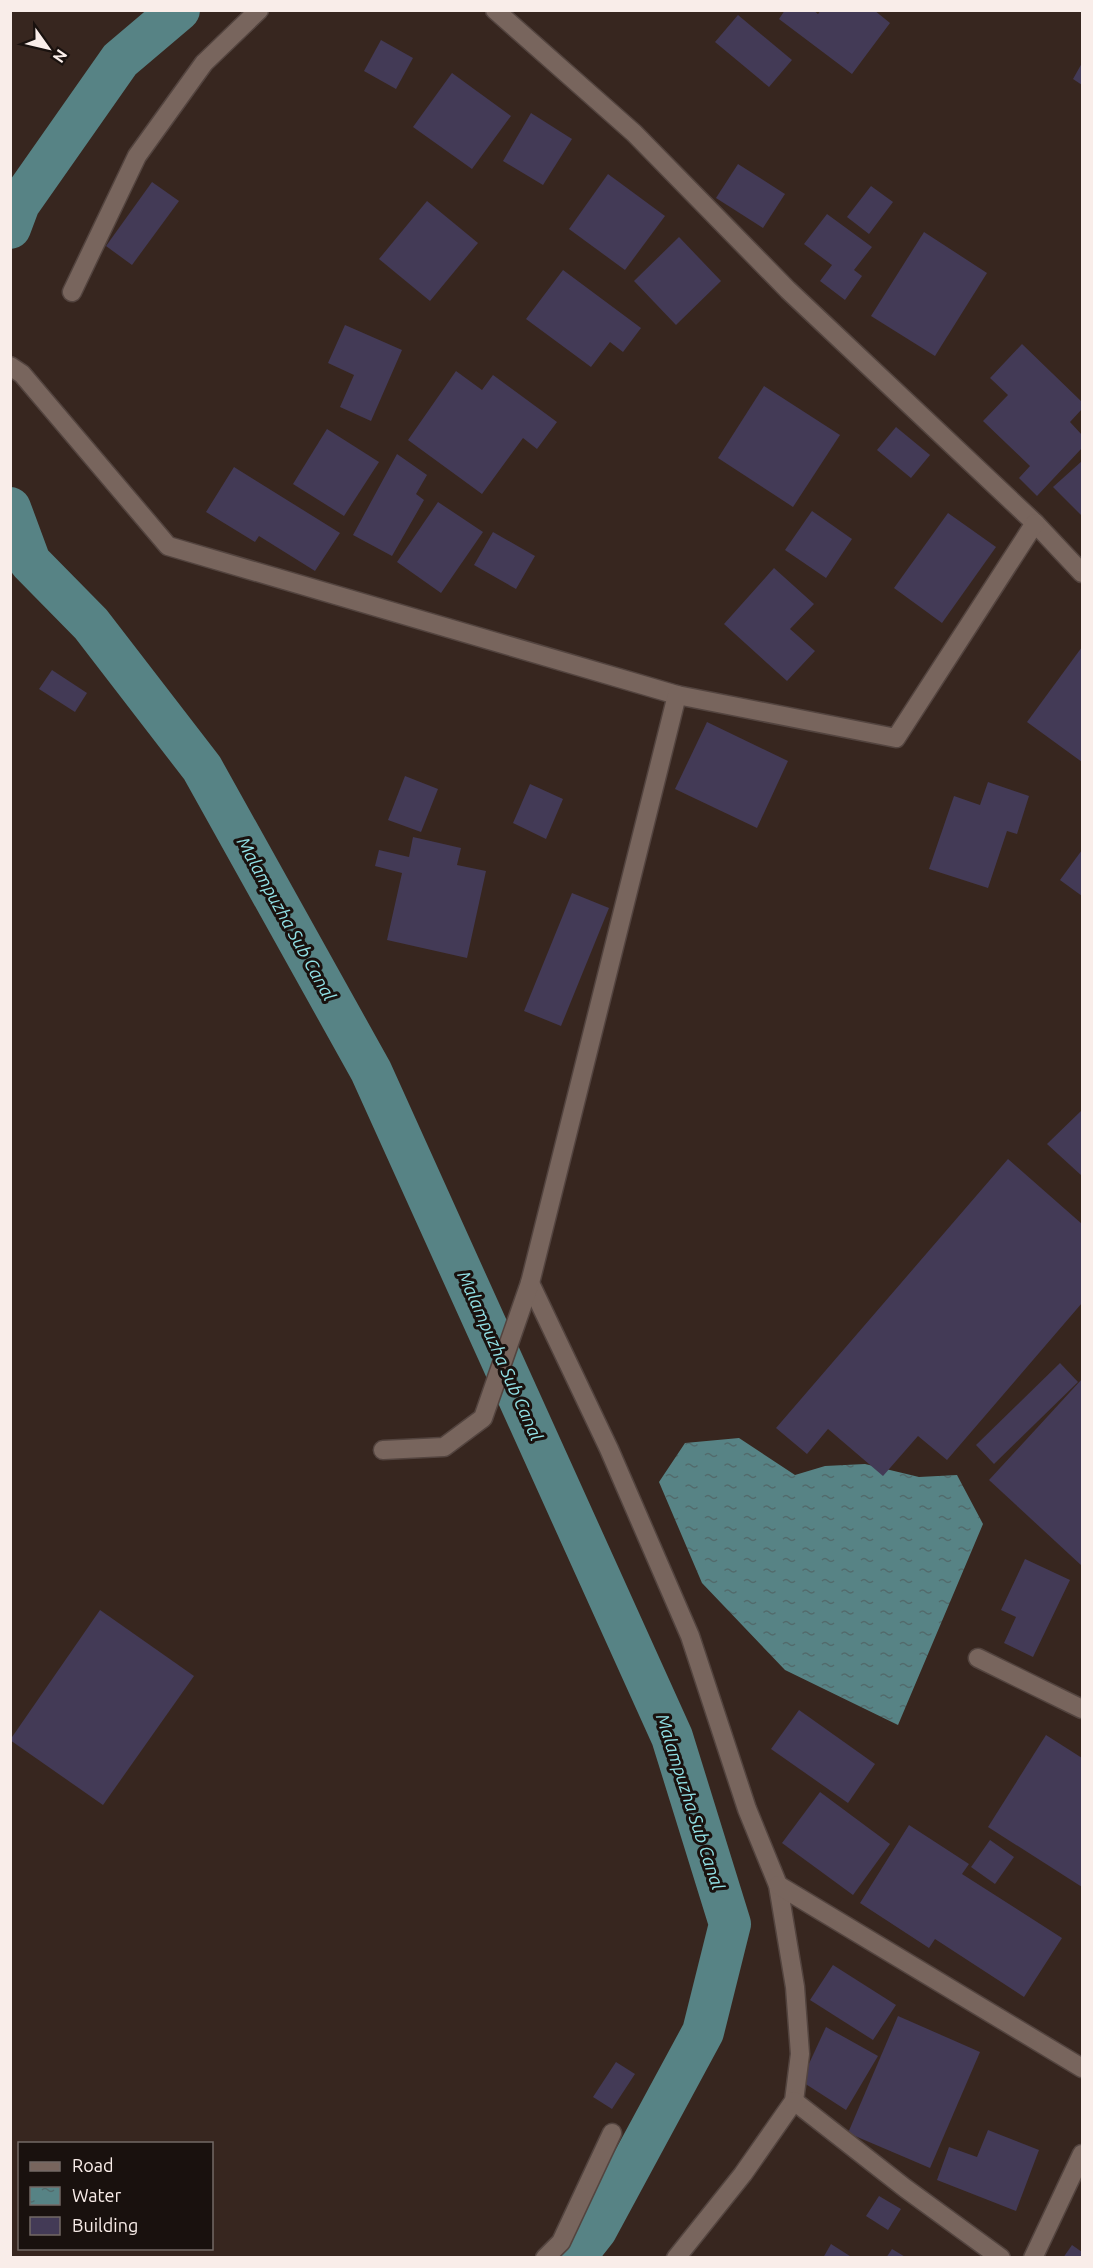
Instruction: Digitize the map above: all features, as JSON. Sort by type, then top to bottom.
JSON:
[{"type":"street","points":[[72,292],[137,156],[204,63],[259,10]]},
{"type":"street","points":[[495,10],[634,134],[788,290],[1035,523],[1083,573]]},
{"type":"street","points":[[10,366],[22,374],[168,546],[678,695],[896,738],[1035,523]]},
{"type":"street","points":[[383,1450],[444,1447],[483,1418],[530,1283],[678,695]]},
{"type":"street","points":[[530,1283],[609,1449],[690,1636],[747,1809],[778,1885],[795,1987],[800,2054],[794,2101],[743,2174],[676,2258]]},
{"type":"street","points":[[978,1658],[1083,1709]]},
{"type":"street","points":[[778,1885],[1083,2068]]},
{"type":"street","points":[[794,2101],[904,2188],[1001,2258]]},
{"type":"street","points":[[545,2258],[561,2242],[612,2133]]},
{"type":"street","points":[[1033,2258],[1083,2154]]},
{"type":"water","points":[[739,1438],[795,1475],[825,1466],[865,1464],[919,1477],[957,1475],[983,1524],[898,1725],[785,1670],[702,1583],[659,1482],[685,1443]]},
{"type":"building","points":[[785,10],[813,10],[818,14],[821,10],[874,10],[890,23],[852,74],[779,19]]},
{"type":"building","points":[[738,15],[792,60],[769,87],[715,42]]},
{"type":"building","points":[[381,40],[413,58],[396,89],[364,71]]},
{"type":"building","points":[[1082,63],[1082,85],[1073,79]]},
{"type":"building","points":[[452,73],[511,116],[472,169],[413,127]]},
{"type":"building","points":[[531,113],[572,139],[543,185],[503,161]]},
{"type":"building","points":[[738,164],[785,194],[763,228],[716,198]]},
{"type":"building","points":[[608,174],[665,216],[625,270],[569,229]]},
{"type":"building","points":[[152,182],[179,201],[132,265],[106,246]]},
{"type":"building","points":[[871,186],[893,202],[869,234],[847,217]]},
{"type":"building","points":[[427,201],[478,243],[430,301],[379,259]]},
{"type":"building","points":[[827,214],[872,247],[854,270],[862,276],[845,300],[820,281],[832,265],[804,244]]},
{"type":"building","points":[[924,232],[987,273],[935,356],[871,316]]},
{"type":"building","points":[[679,237],[721,281],[676,325],[634,281]]},
{"type":"building","points":[[563,270],[641,328],[623,352],[610,342],[591,367],[526,319]]},
{"type":"building","points":[[345,325],[402,350],[371,421],[340,407],[354,375],[328,363]]},
{"type":"building","points":[[1022,344],[1082,402],[1082,409],[1070,422],[1082,435],[1082,448],[1037,496],[1019,478],[1030,466],[983,421],[1008,395],[990,378]]},
{"type":"building","points":[[456,371],[482,390],[493,375],[557,422],[537,449],[523,438],[482,494],[408,440]]},
{"type":"building","points":[[764,386],[840,435],[793,507],[718,458]]},
{"type":"building","points":[[896,427],[930,455],[911,478],[877,450]]},
{"type":"building","points":[[327,429],[379,462],[344,516],[293,484]]},
{"type":"building","points":[[397,454],[427,475],[416,494],[424,500],[392,556],[353,535]]},
{"type":"building","points":[[1082,461],[1082,516],[1053,487]]},
{"type":"building","points":[[234,467],[340,533],[315,571],[259,536],[255,542],[206,512]]},
{"type":"building","points":[[438,502],[483,532],[441,593],[397,562]]},
{"type":"building","points":[[812,511],[852,539],[826,578],[785,550]]},
{"type":"building","points":[[948,513],[996,547],[942,623],[894,588]]},
{"type":"building","points":[[493,532],[535,556],[516,589],[474,565]]},
{"type":"building","points":[[774,568],[814,604],[790,629],[815,651],[787,681],[724,624]]},
{"type":"building","points":[[1082,647],[1082,762],[1027,722]]},
{"type":"building","points":[[52,670],[87,693],[75,712],[39,689]]},
{"type":"building","points":[[707,722],[788,761],[757,828],[675,789]]},
{"type":"building","points":[[405,776],[438,789],[421,832],[388,820]]},
{"type":"building","points":[[988,782],[1029,796],[1017,834],[1007,831],[988,888],[929,869],[954,796],[980,805]]},
{"type":"building","points":[[530,784],[563,799],[546,839],[513,823]]},
{"type":"building","points":[[413,837],[461,848],[457,865],[486,871],[467,958],[387,940],[402,873],[375,866],[379,850],[409,857]]},
{"type":"building","points":[[1082,850],[1082,896],[1060,880]]},
{"type":"building","points":[[572,893],[609,908],[561,1026],[524,1011]]},
{"type":"building","points":[[1082,1110],[1082,1176],[1047,1144]]},
{"type":"building","points":[[1008,1159],[1082,1224],[1082,1303],[947,1460],[918,1436],[883,1476],[828,1429],[807,1454],[776,1428]]},
{"type":"building","points":[[1060,1363],[1078,1382],[994,1464],[976,1445]]},
{"type":"building","points":[[1082,1379],[1082,1566],[989,1480]]},
{"type":"building","points":[[1025,1559],[1070,1580],[1033,1657],[1004,1643],[1016,1617],[1001,1610]]},
{"type":"building","points":[[100,1610],[194,1676],[103,1805],[10,1740]]},
{"type":"building","points":[[799,1710],[875,1764],[848,1803],[771,1749]]},
{"type":"building","points":[[1046,1735],[1082,1758],[1082,1887],[988,1827]]},
{"type":"building","points":[[820,1792],[890,1844],[853,1895],[782,1843]]},
{"type":"building","points":[[909,1825],[969,1864],[962,1874],[1062,1938],[1024,1997],[935,1939],[929,1948],[860,1903]]},
{"type":"building","points":[[990,1840],[1014,1857],[995,1884],[971,1867]]},
{"type":"building","points":[[833,1965],[896,2005],[873,2040],[810,2000]]},
{"type":"building","points":[[898,2016],[980,2052],[930,2168],[848,2133]]},
{"type":"building","points":[[826,2027],[878,2056],[846,2110],[801,2081]]},
{"type":"building","points":[[616,2062],[635,2074],[612,2109],[593,2097]]},
{"type":"building","points":[[988,2130],[1039,2150],[1016,2211],[937,2180],[949,2147],[977,2157]]},
{"type":"building","points":[[879,2196],[901,2209],[888,2230],[866,2216]]},
{"type":"building","points":[[831,2244],[853,2258],[823,2258]]},
{"type":"building","points":[[1072,2245],[1082,2252],[1082,2258],[1063,2258]]},
{"type":"building","points":[[892,2249],[907,2258],[886,2258]]},
{"type":"waterway","name":"Malampuzha Sub Canal","points":[[10,228],[19,204],[120,60],[179,10]]},
{"type":"waterway","name":"Malampuzha Sub Canal","points":[[10,508],[30,562],[91,624],[202,768],[371,1071],[672,1737],[730,1924],[703,2032],[596,2230],[574,2258]]}]
